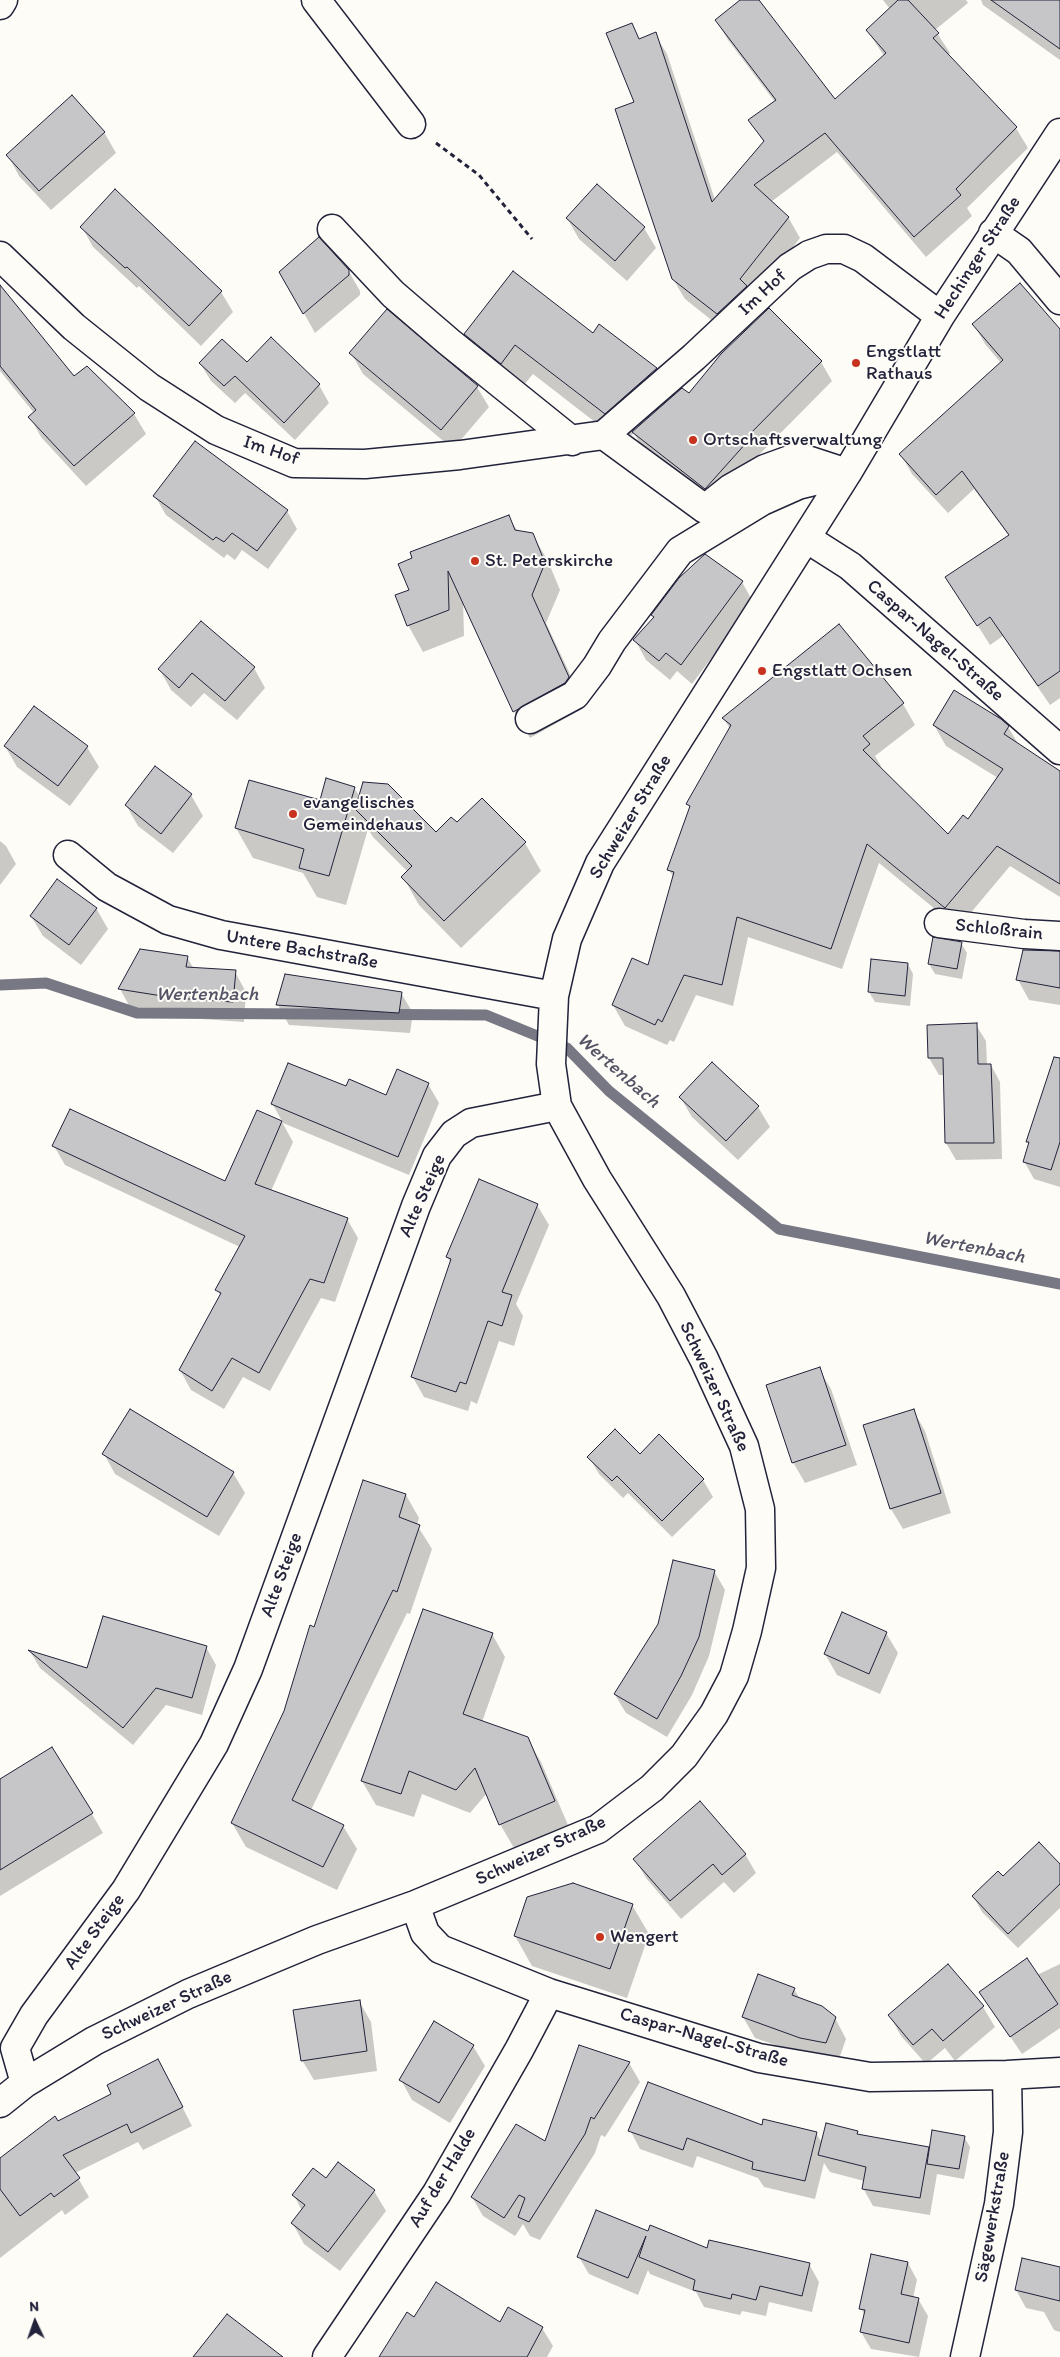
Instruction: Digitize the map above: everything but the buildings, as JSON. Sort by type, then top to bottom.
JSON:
[{"type":"main road","points":[[0,5],[3,0]]},
{"type":"main road","points":[[316,0],[411,124]]},
{"type":"main road","name":"Hechinger Straße","points":[[806,538],[847,473],[940,316],[1060,133]]},
{"type":"main road","points":[[332,229],[394,294],[449,342],[572,441]]},
{"type":"main road","points":[[993,233],[1019,250],[1060,300]]},
{"type":"main road","name":"Im Hof","points":[[0,256],[74,327],[149,387],[216,430],[294,463],[365,464],[572,441],[604,435],[694,357],[790,267],[809,255],[826,249],[844,249],[863,258],[940,316]]},
{"type":"main road","points":[[604,435],[705,508],[730,488],[765,469],[798,456],[847,473]]},
{"type":"main road","points":[[530,719],[575,695],[597,666],[612,641],[680,551],[762,501],[798,485],[847,473]]},
{"type":"main road","name":"Caspar-Nagel-Straße","points":[[806,538],[850,566],[1060,750]]},
{"type":"main road","name":"Schweizer Straße","points":[[0,2103],[26,2083],[94,2041],[188,1994],[317,1940],[415,1905],[598,1829],[652,1788],[684,1756],[714,1714],[734,1676],[747,1631],[761,1568],[760,1509],[744,1446],[704,1360],[671,1296],[596,1179],[557,1106],[551,1064],[554,996],[567,938],[600,863],[806,538]]},
{"type":"main road","name":"Untere Bachstraße","points":[[68,855],[108,887],[168,920],[221,936],[554,996]]},
{"type":"main road","name":"Schloßrain","points":[[939,923],[1024,934],[1060,936]]},
{"type":"main road","name":"Alte Steige","points":[[26,2083],[15,2048],[34,2015],[126,1890],[214,1744],[248,1669],[416,1206],[437,1156],[454,1134],[471,1123],[557,1106]]},
{"type":"main road","name":"Caspar-Nagel-Straße","points":[[415,1905],[425,1933],[440,1949],[549,1993],[760,2058],[870,2077],[1006,2076],[1060,2072]]},
{"type":"main road","name":"Auf der Halde","points":[[327,2357],[436,2193],[549,1993]]},
{"type":"main road","name":"Sägewerkstraße","points":[[965,2357],[999,2204],[1008,2132],[1006,2076]]},
{"type":"path","points":[[411,124],[479,175],[532,239]]},
{"type":"waterway","name":"Wertenbach","points":[[0,985],[46,983],[137,1013],[486,1015],[567,1048],[609,1091],[779,1229],[1060,1284]]},
{"type":"place","name":"Engstlatt Rathaus","points":[[856,363]]},
{"type":"place","name":"Ortschaftsverwaltung","points":[[693,440]]},
{"type":"place","name":"St. Peterskirche","points":[[475,561]]},
{"type":"place","name":"Engstlatt Ochsen","points":[[762,671]]},
{"type":"place","name":"evangelisches Gemeindehaus","points":[[293,814]]},
{"type":"place","name":"Wengert","points":[[600,1937]]}]
